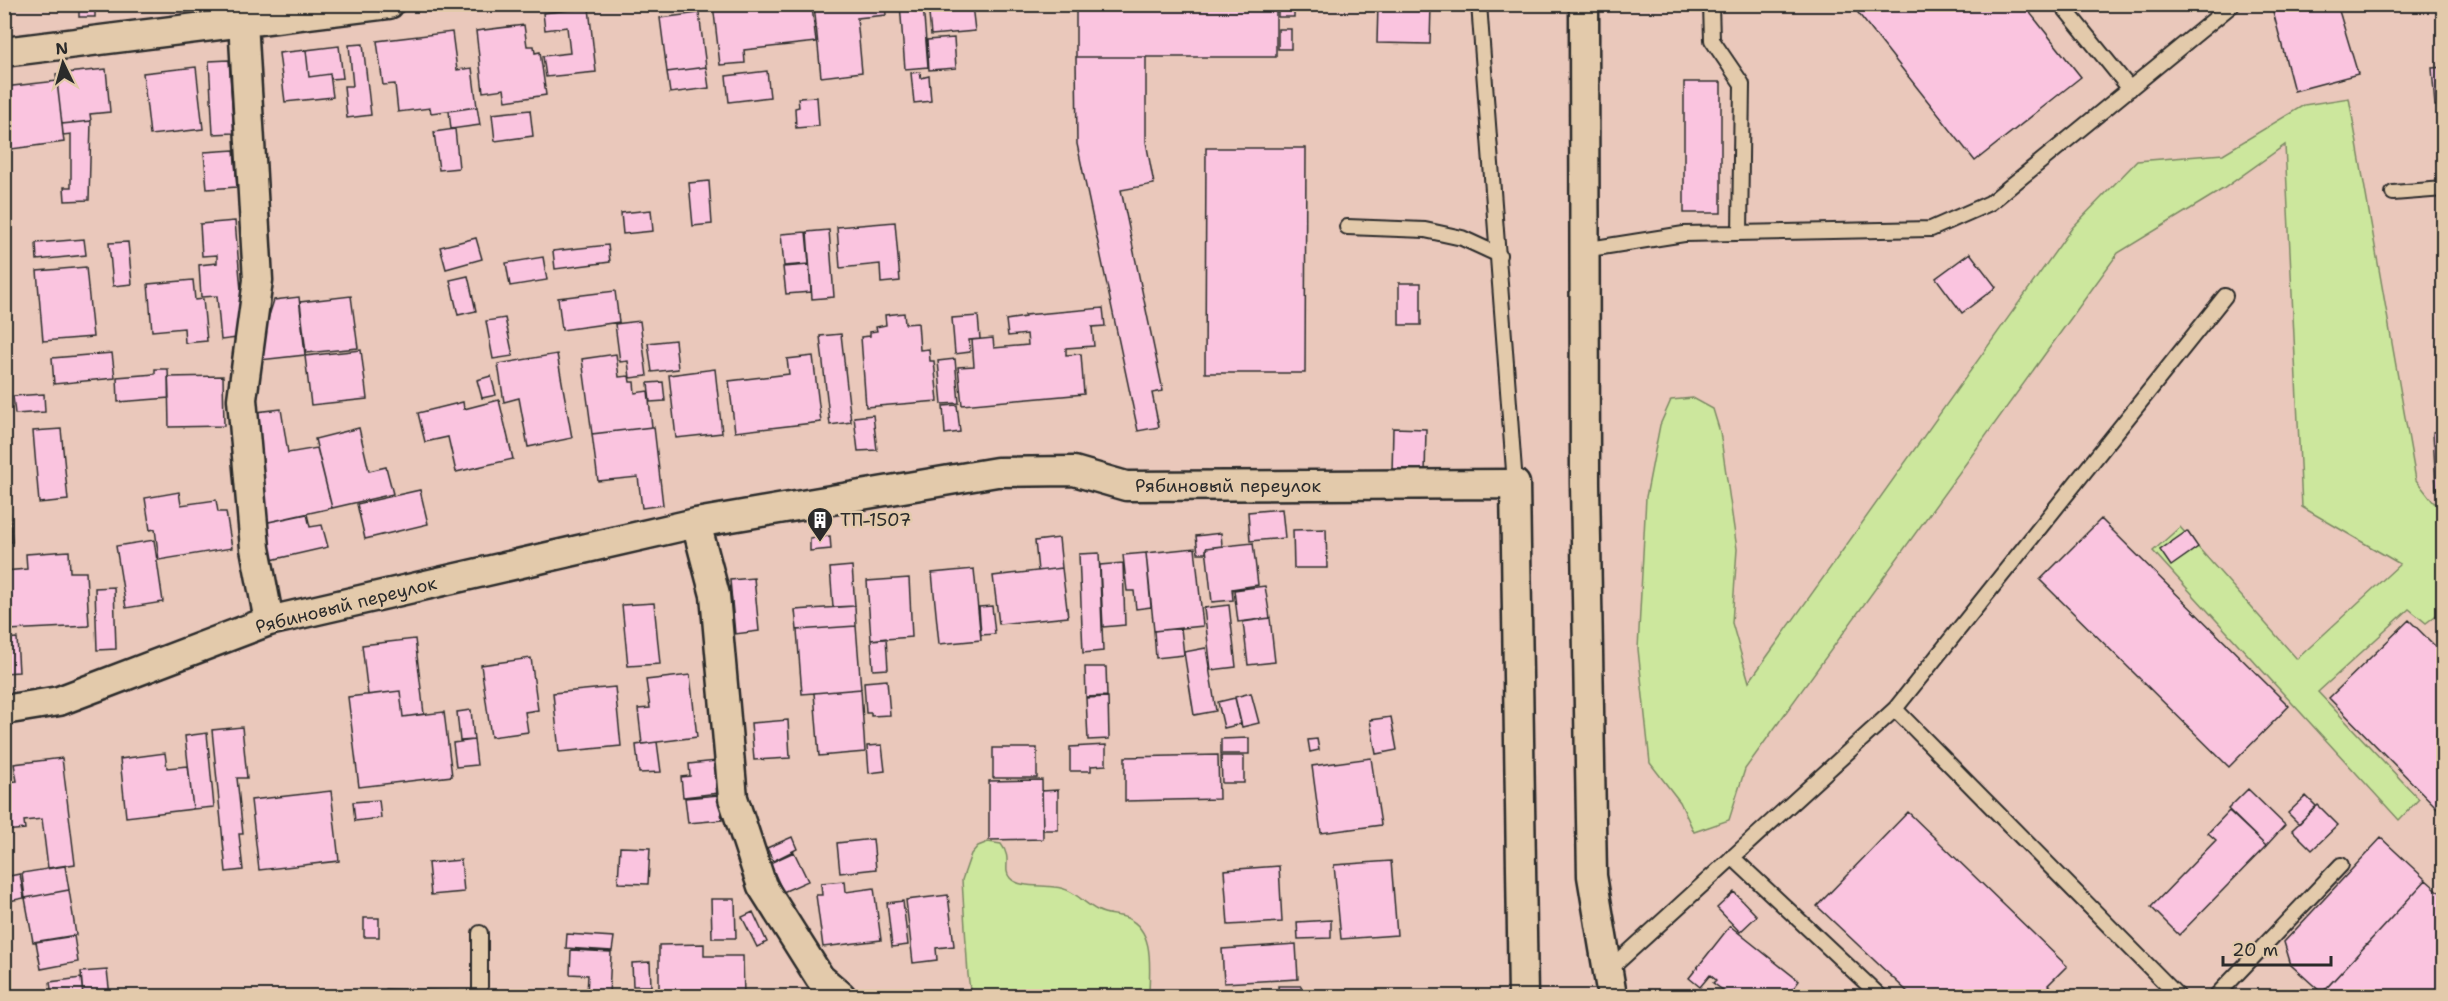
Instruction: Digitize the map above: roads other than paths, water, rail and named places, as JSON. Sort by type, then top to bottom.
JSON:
[{"type":"street","points":[[4,52],[243,14],[389,4]]},
{"type":"street","points":[[1584,4],[1584,484],[1592,876],[1610,984]]},
{"type":"street","points":[[243,14],[258,280],[242,399],[255,548],[269,621]]},
{"type":"street","name":"Рябиновый переулок","points":[[4,710],[59,700],[269,621],[696,523],[997,472],[1074,471],[1126,486],[1515,484]]},
{"type":"street","points":[[1515,484],[1523,996]]},
{"type":"street","points":[[696,523],[715,596],[733,798],[762,886],[820,978],[841,996]]},
{"type":"lane","points":[[1479,4],[1515,484]]},
{"type":"lane","points":[[1711,4],[1712,40],[1742,84],[1740,233]]},
{"type":"lane","points":[[2061,4],[2130,89]]},
{"type":"lane","points":[[1583,250],[1684,234],[1931,229],[1990,203],[2233,4]]},
{"type":"lane","points":[[2393,193],[2444,189]]},
{"type":"lane","points":[[1347,226],[1425,230],[1462,238],[1499,255]]},
{"type":"lane","points":[[1610,984],[1732,857],[1895,709],[2225,296]]},
{"type":"lane","points":[[1895,709],[2178,996]]},
{"type":"lane","points":[[1732,857],[1880,996]]},
{"type":"lane","points":[[2216,996],[2341,865]]},
{"type":"lane","points":[[480,933],[480,996]]},
{"type":"place","name":"ТП-1507","points":[[820,543]]}]
